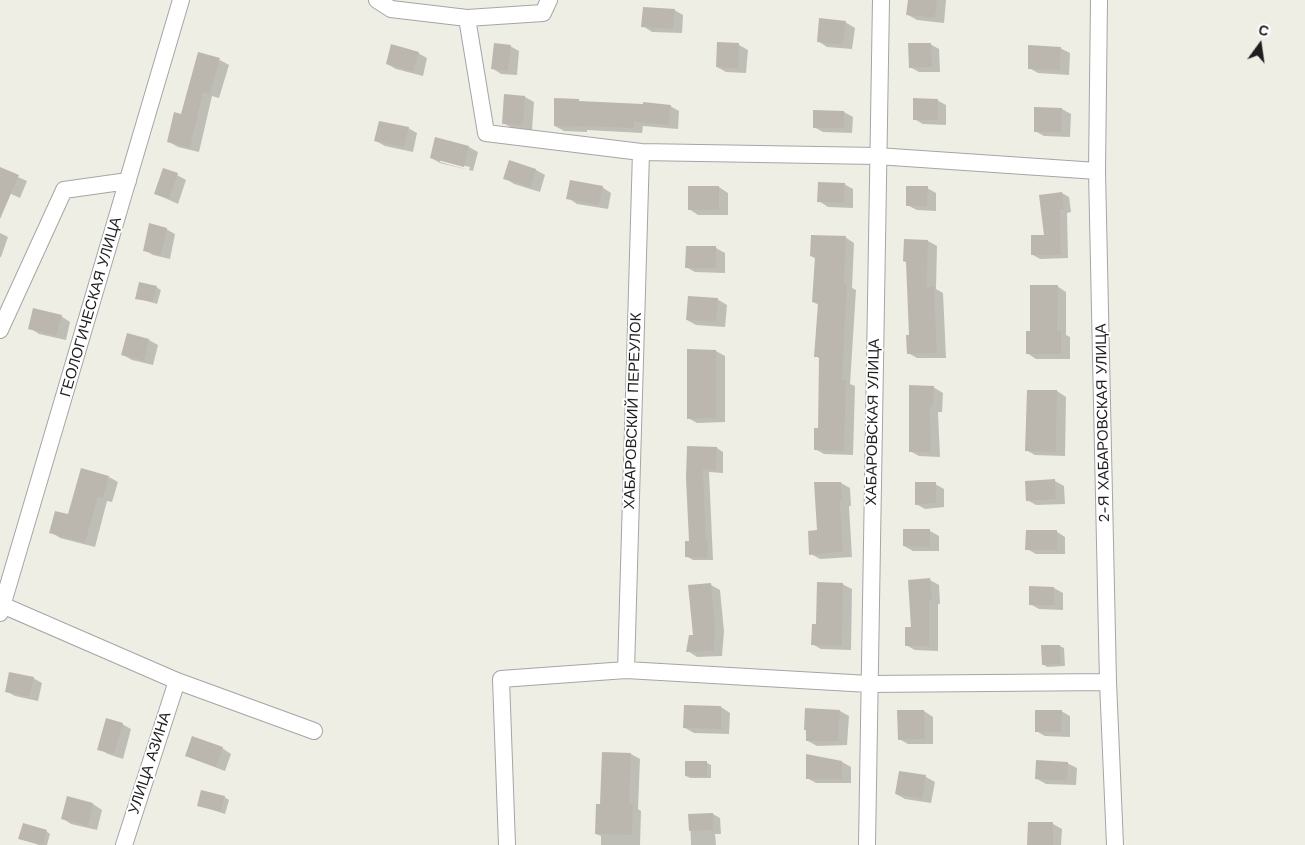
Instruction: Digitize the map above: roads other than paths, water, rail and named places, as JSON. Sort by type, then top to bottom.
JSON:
[{"type":"street","name":"ГЕОЛОГИЧЕСКАЯ УЛИЦА","points":[[1,609],[181,0]]},
{"type":"street","points":[[378,0],[390,9],[467,18],[543,13],[549,0]]},
{"type":"street","name":"ХАБАРОВСКАЯ УЛИЦА","points":[[867,845],[881,0]]},
{"type":"street","name":"2-Я ХАБАРОВСКАЯ УЛИЦА","points":[[1098,0],[1097,171],[1108,682],[1115,845]]},
{"type":"street","points":[[467,18],[486,133],[641,152],[877,156],[1097,171]]},
{"type":"street","name":"ХАБАРОВСКИЙ ПЕРЕУЛОК","points":[[626,670],[641,152]]},
{"type":"street","points":[[0,330],[64,190],[128,181]]},
{"type":"street","points":[[1,609],[177,681],[314,731]]},
{"type":"street","points":[[507,845],[501,679],[626,670],[869,684],[1108,682]]},
{"type":"street","name":"УЛИЦА АЗИНА","points":[[124,845],[177,681]]}]
